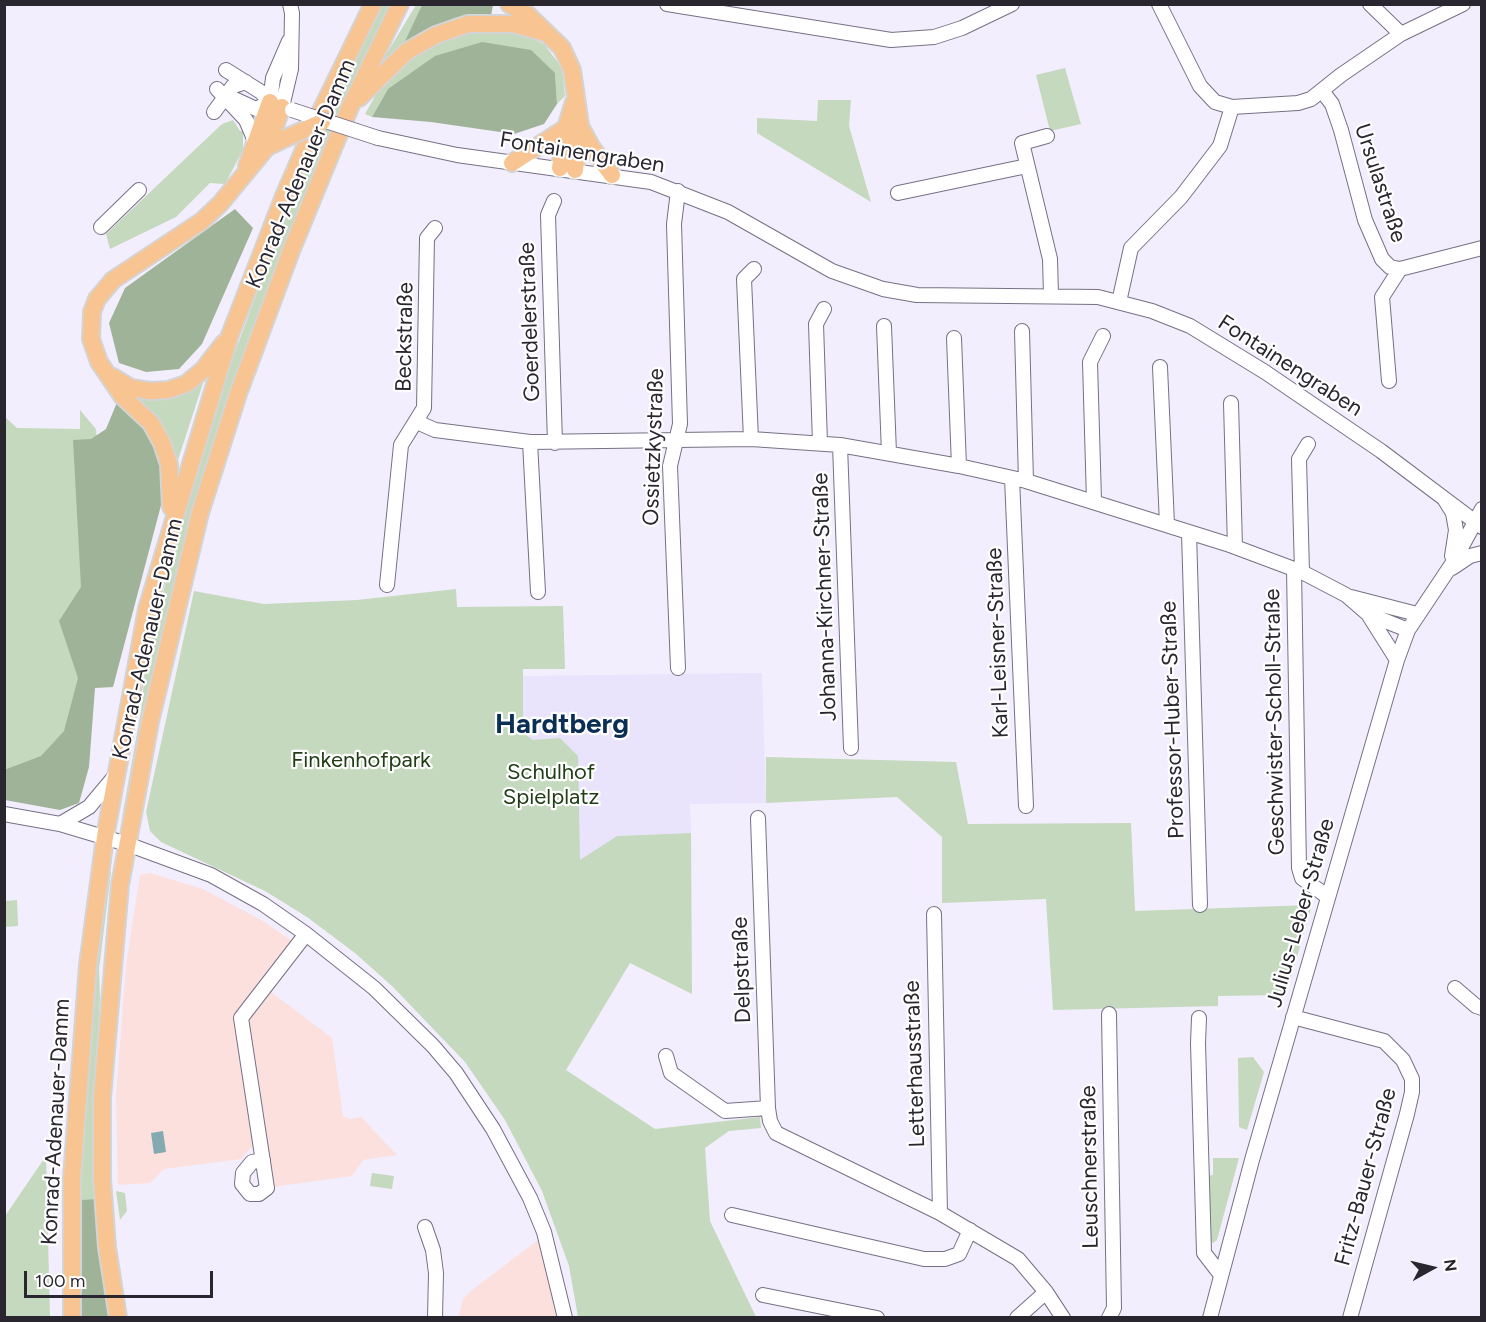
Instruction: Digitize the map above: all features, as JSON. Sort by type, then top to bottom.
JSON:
[{"type":"main road","name":"Konrad-Adenauer-Damm","points":[[72,1317],[71,1202],[75,1112],[88,964],[115,776],[147,609],[170,526],[230,335],[284,196],[320,113],[373,4]]},
{"type":"main road","name":"Konrad-Adenauer-Damm","points":[[118,1317],[107,1247],[102,1179],[102,1098],[119,896],[150,722],[200,513],[237,394],[291,251],[350,107],[400,4]]},
{"type":"main road","points":[[508,4],[528,15],[562,48],[572,70],[575,99],[568,169]]},
{"type":"main road","points":[[350,107],[406,52],[436,35],[468,24],[513,24],[546,33]]},
{"type":"main road","points":[[170,526],[171,482],[169,464],[162,443],[151,423],[122,396],[93,350],[92,312],[97,299],[122,273],[182,236],[220,204],[246,170],[281,106]]},
{"type":"main road","points":[[261,144],[286,138],[322,122]]},
{"type":"main road","points":[[512,163],[573,126]]},
{"type":"main road","points":[[573,126],[612,175]]},
{"type":"main road","points":[[105,372],[131,388],[150,392],[168,390],[186,384],[203,370],[230,335]]},
{"type":"street","points":[[281,106],[273,78],[292,32],[290,4]]},
{"type":"street","points":[[667,4],[891,40],[934,37],[962,28],[1012,4]]},
{"type":"street","points":[[1159,4],[1200,86],[1215,102],[1232,107],[1298,103],[1311,99],[1341,75],[1401,34],[1463,4]]},
{"type":"street","points":[[1370,4],[1401,34]]},
{"type":"street","name":"Fontainengraben","points":[[225,72],[246,82],[281,106],[322,122],[378,138],[422,149],[651,182],[728,212],[824,268],[883,289],[917,295],[1098,297],[1190,326],[1298,393],[1479,519]]},
{"type":"street","points":[[214,112],[219,93],[246,82]]},
{"type":"street","name":"Ursulastraße","points":[[1322,91],[1332,104],[1338,121],[1365,220],[1375,245],[1390,267],[1400,269],[1482,248]]},
{"type":"street","points":[[219,93],[246,120],[261,144]]},
{"type":"street","name":"Fontainengraben","points":[[219,93],[256,109],[281,106]]},
{"type":"street","points":[[1119,302],[1126,262],[1131,248],[1181,197],[1220,146],[1232,107]]},
{"type":"street","points":[[1047,136],[1022,143],[1050,259],[1051,295]]},
{"type":"street","points":[[898,193],[1027,166]]},
{"type":"street","points":[[101,227],[139,190]]},
{"type":"street","name":"Ossietzkystraße","points":[[678,191],[674,224],[680,424],[670,466],[678,668]]},
{"type":"street","name":"Goerdelerstraße","points":[[554,201],[548,215],[555,443]]},
{"type":"street","name":"Beckstraße","points":[[387,585],[400,445],[424,408],[428,238],[435,228]]},
{"type":"street","points":[[751,439],[744,279],[754,269]]},
{"type":"street","points":[[1389,381],[1382,297],[1400,269]]},
{"type":"street","points":[[820,443],[816,324],[824,309]]},
{"type":"street","points":[[884,326],[889,453]]},
{"type":"street","points":[[1019,480],[1022,331]]},
{"type":"street","points":[[1094,501],[1090,362],[1103,336]]},
{"type":"street","points":[[954,338],[959,466]]},
{"type":"street","points":[[1160,367],[1167,524]]},
{"type":"street","points":[[1231,403],[1235,547]]},
{"type":"street","points":[[417,422],[435,430],[530,442],[751,439],[820,443],[959,466],[1019,480],[1167,524],[1298,571],[1346,595],[1418,614]]},
{"type":"street","points":[[530,442],[538,591]]},
{"type":"street","points":[[1298,571],[1299,459],[1308,444]]},
{"type":"street","name":"Johanna-Kirchner-Straße","points":[[840,445],[851,748]]},
{"type":"street","name":"Karl-Leisner-Straße","points":[[1019,480],[1026,806]]},
{"type":"street","name":"Julius-Leber-Straße","points":[[1443,496],[1453,513],[1456,530],[1454,551],[1445,573]]},
{"type":"street","points":[[1456,530],[1479,519]]},
{"type":"street","name":"Julius-Leber-Straße","points":[[1210,1317],[1293,1017],[1397,660],[1408,630],[1479,519]]},
{"type":"street","name":"Professor-Huber-Straße","points":[[1189,533],[1200,905]]},
{"type":"street","name":"Julius-Leber-Straße","points":[[1445,573],[1470,556],[1482,553]]},
{"type":"street","name":"Geschwister-Scholl-Straße","points":[[1298,571],[1299,867],[1302,878],[1328,897]]},
{"type":"street","points":[[1346,595],[1368,614],[1397,660]]},
{"type":"street","points":[[1368,614],[1408,630]]},
{"type":"street","points":[[60,824],[90,807],[115,776]]},
{"type":"street","points":[[4,814],[60,824],[105,837],[210,875],[263,904],[306,934],[374,988],[433,1046],[482,1111],[530,1198],[553,1260],[565,1317]]},
{"type":"street","name":"Delpstraße","points":[[758,818],[769,1114]]},
{"type":"street","name":"Letterhausstraße","points":[[933,914],[940,1213]]},
{"type":"street","points":[[263,1160],[241,1018],[306,934]]},
{"type":"street","points":[[1455,988],[1476,1006],[1482,1008]]},
{"type":"street","name":"Leuschnerstraße","points":[[1109,1014],[1114,1308],[1109,1317]]},
{"type":"street","name":"Fritz-Bauer-Straße","points":[[1293,1017],[1384,1041],[1403,1060],[1412,1079],[1412,1092],[1407,1114],[1350,1317]]},
{"type":"street","points":[[1200,1018],[1198,1043],[1204,1253],[1221,1275]]},
{"type":"street","points":[[666,1056],[671,1073],[725,1111],[769,1114],[776,1133],[791,1142],[940,1213],[1018,1259],[1064,1317]]},
{"type":"street","points":[[732,1215],[924,1259],[945,1259],[959,1254],[969,1230]]},
{"type":"street","points":[[425,1227],[433,1250],[436,1273],[435,1317]]},
{"type":"street","points":[[1017,1317],[1046,1292]]},
{"type":"street","points":[[763,1295],[877,1317]]},
{"type":"shaded area","points":[[422,5],[493,5],[491,16],[455,18],[423,31],[404,43]]},
{"type":"shaded area","points":[[482,42],[531,50],[555,73],[557,104],[544,124],[514,134],[431,122],[372,117],[388,89],[435,56]]},
{"type":"shaded area","points":[[235,209],[253,228],[202,344],[179,369],[146,372],[119,363],[109,323],[125,288]]},
{"type":"shaded area","points":[[118,400],[150,436],[164,467],[164,494],[113,687],[95,688],[89,767],[79,803],[60,810],[5,800],[4,770],[41,756],[64,731],[78,678],[59,621],[81,587],[73,440],[91,439],[106,429]]},
{"type":"shaded area","points":[[762,673],[766,803],[690,804],[691,833],[617,836],[580,861],[523,815],[523,676]]},
{"type":"shaded area","points":[[150,873],[203,889],[263,921],[292,941],[259,983],[332,1038],[343,1116],[350,1119],[361,1117],[397,1155],[363,1160],[352,1176],[272,1187],[256,1142],[241,1159],[164,1169],[150,1183],[118,1185],[116,1097],[126,965],[140,875]]},
{"type":"shaded area","points":[[163,1131],[166,1152],[154,1154],[151,1133]]},
{"type":"shaded area","points":[[96,1199],[109,1317],[80,1317],[78,1200]]},
{"type":"shaded area","points":[[538,1240],[558,1317],[458,1318],[463,1299],[472,1290]]},
{"type":"green space","points":[[381,5],[393,5],[302,202],[230,393],[175,582],[121,823],[141,711],[146,660],[186,503],[222,387],[295,190]]},
{"type":"green space","points":[[416,5],[422,5],[404,43],[375,73]]},
{"type":"green space","points":[[473,29],[514,31],[544,44],[562,68],[565,96],[557,104],[555,73],[388,89],[372,117],[365,114],[382,84],[409,56],[436,41]]},
{"type":"green space","points":[[1065,68],[1081,124],[1050,131],[1036,75]]},
{"type":"green space","points":[[818,100],[851,100],[849,126],[871,202],[757,133],[757,118],[817,121]]},
{"type":"green space","points":[[233,120],[240,131],[243,131],[243,150],[225,184],[210,183],[176,217],[110,249],[106,234],[222,124]]},
{"type":"green space","points":[[205,377],[175,469],[131,394]]},
{"type":"green space","points":[[80,410],[96,429],[104,555],[77,764],[5,796],[5,417],[17,428],[80,429]]},
{"type":"green space","name":"Finkenhofpark","points":[[456,589],[457,607],[563,606],[565,669],[523,669],[523,733],[533,740],[560,738],[578,756],[580,860],[617,836],[691,833],[692,994],[630,963],[566,1070],[655,1129],[760,1117],[761,1128],[729,1131],[705,1148],[710,1221],[756,1317],[578,1317],[569,1266],[542,1191],[505,1120],[465,1062],[393,987],[355,953],[307,917],[265,891],[161,842],[150,831],[146,812],[194,591],[264,604],[357,600]]},
{"type":"green space","points":[[766,757],[956,762],[968,824],[1131,823],[1135,911],[1312,905],[1286,995],[1218,996],[1218,1006],[1053,1010],[1046,899],[942,903],[942,837],[897,797],[766,803]]},
{"type":"green space","points":[[108,870],[111,872],[99,969],[100,997],[95,1093],[96,1199],[78,1200],[89,1020]]},
{"type":"green space","points":[[17,900],[18,926],[5,927],[5,901]]},
{"type":"green space","points":[[1253,1057],[1264,1072],[1247,1130],[1239,1127],[1238,1058]]},
{"type":"green space","points":[[46,1156],[50,1317],[5,1317],[5,1216]]},
{"type":"green space","points":[[1213,1158],[1239,1158],[1217,1240],[1213,1243],[1210,1241],[1207,1176],[1213,1175]]},
{"type":"green space","points":[[372,1173],[394,1176],[392,1189],[370,1186]]},
{"type":"green space","points":[[116,1191],[125,1193],[127,1211],[120,1220]]},
{"type":"district","name":"Hardtberg","points":[[562,725]]},
{"type":"park label","name":"Schulhof Spielplatz","points":[[551,786]]}]
